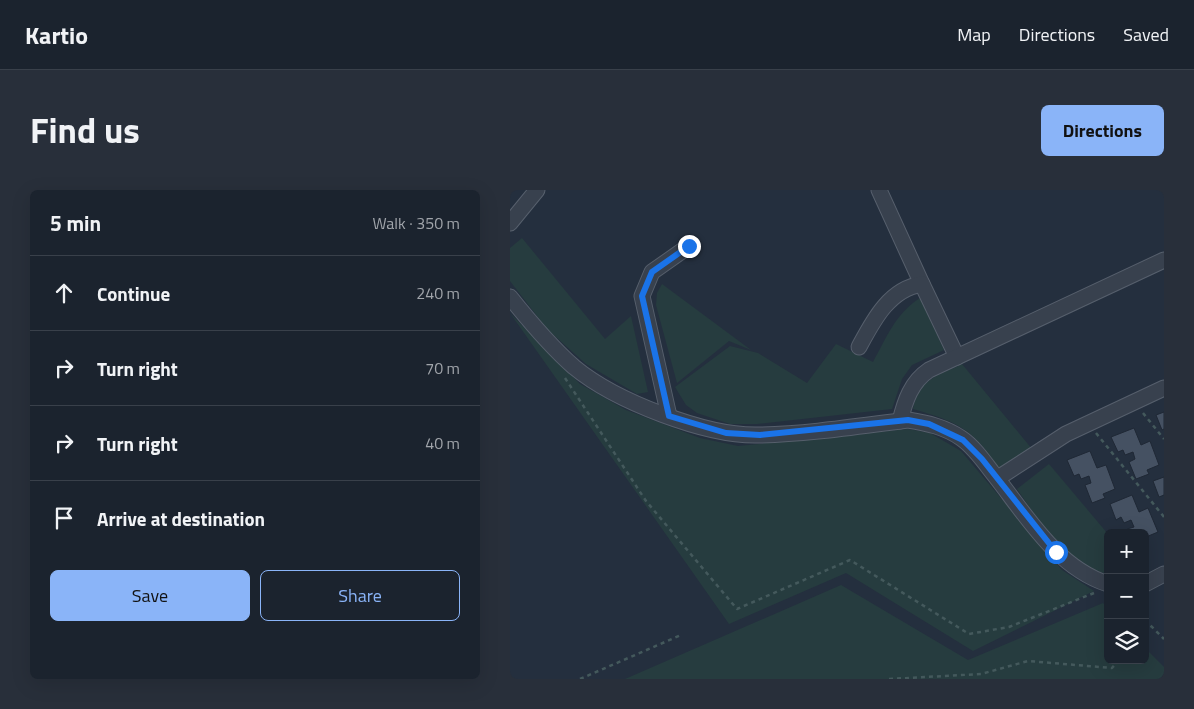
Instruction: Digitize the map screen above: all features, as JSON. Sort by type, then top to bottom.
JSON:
[{"type":"street","points":[[510,222],[537,190]]},
{"type":"street","points":[[880,190],[957,357]]},
{"type":"street","points":[[669,416],[642,296],[652,272],[689,246]]},
{"type":"street","points":[[900,421],[903,409],[917,378],[957,357],[1164,260]]},
{"type":"street","points":[[859,347],[877,314],[898,294],[912,285],[922,284]]},
{"type":"street","points":[[510,297],[551,346],[576,368],[606,388],[669,416],[726,433],[760,435],[900,421],[929,424],[957,436],[982,459],[1056,552],[1103,588]]},
{"type":"street","points":[[998,478],[1066,434],[1164,388]]},
{"type":"street","points":[[1149,582],[1164,574]]},
{"type":"path","points":[[564,376],[646,501],[737,609],[850,560],[969,634],[1009,627],[1103,588]]},
{"type":"path","points":[[1134,402],[1164,439]]},
{"type":"path","points":[[1088,424],[1164,517]]},
{"type":"path","points":[[1149,628],[1151,626],[1164,639]]},
{"type":"path","points":[[580,679],[681,634]]},
{"type":"path","points":[[889,679],[982,674],[1028,661],[1112,668],[1116,664]]},
{"type":"green space","points":[[522,238],[605,339],[631,316],[648,392],[637,394],[586,364],[547,329],[510,281],[510,248]]},
{"type":"green space","points":[[662,284],[751,350],[729,341],[677,383],[656,305],[657,293]]},
{"type":"green space","points":[[920,298],[944,350],[912,365],[902,379],[892,409],[757,424],[730,424],[697,413],[686,405],[675,387],[730,346],[758,353],[807,383],[836,344],[873,362],[898,319],[911,304]]},
{"type":"green space","points":[[510,313],[580,384],[626,410],[700,438],[738,446],[908,429],[930,433],[961,451],[1062,570],[1094,591],[973,651],[846,573],[729,624]]},
{"type":"green space","points":[[962,364],[1032,449],[998,468],[980,444],[963,428],[941,418],[913,409],[920,391],[930,380]]},
{"type":"green space","points":[[1049,464],[1104,529],[1104,573],[1096,571],[1061,553],[1017,489]]},
{"type":"green space","points":[[841,585],[968,660],[1103,603],[1104,664],[1149,664],[1149,652],[1164,667],[1164,679],[625,679]]},
{"type":"building","points":[[1164,412],[1164,429],[1162,430],[1156,415]]},
{"type":"building","points":[[1134,428],[1141,445],[1150,441],[1159,465],[1147,470],[1149,474],[1136,479],[1129,462],[1135,459],[1133,452],[1125,455],[1123,450],[1118,452],[1111,437]]},
{"type":"building","points":[[1090,451],[1097,468],[1106,465],[1115,489],[1103,494],[1105,498],[1092,503],[1085,485],[1091,483],[1089,476],[1081,479],[1079,474],[1074,476],[1067,460]]},
{"type":"building","points":[[1164,477],[1164,495],[1159,497],[1153,481]]},
{"type":"building","points":[[1132,495],[1139,512],[1148,508],[1158,532],[1149,536],[1149,529],[1127,529],[1134,527],[1131,520],[1124,523],[1121,517],[1116,520],[1110,504]]},
{"type":"route","points":[[689,246],[652,272],[642,296],[669,416],[726,433],[760,435],[908,420],[929,424],[951,432],[963,440],[982,459],[1056,552]]}]
